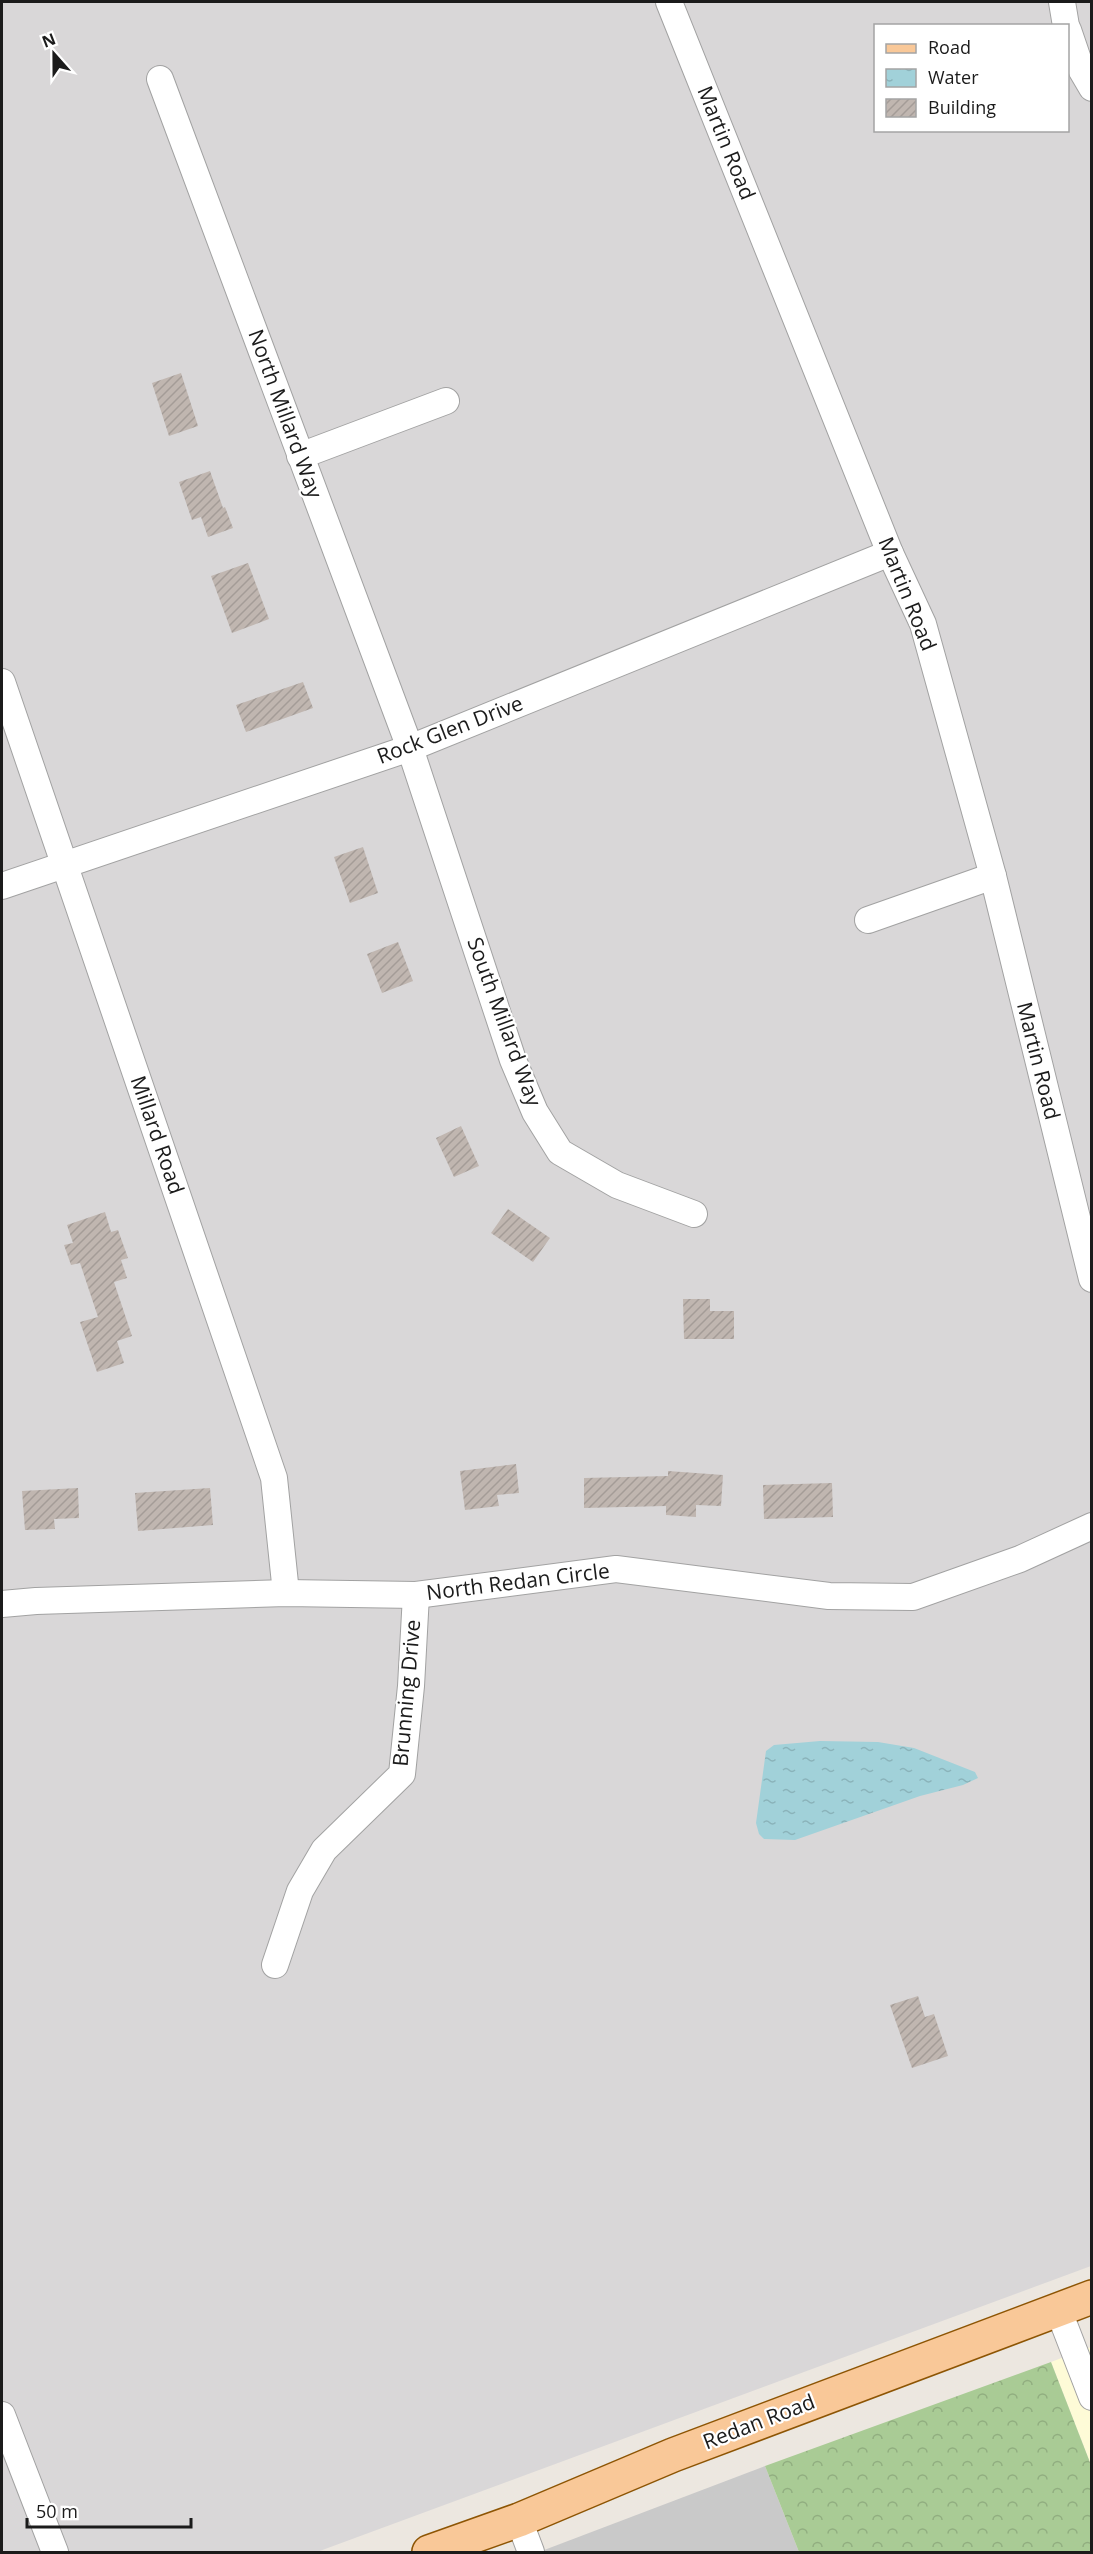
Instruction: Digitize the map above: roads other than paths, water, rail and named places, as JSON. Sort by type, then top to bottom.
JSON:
[{"type":"main road","name":"Redan Road","points":[[429,2553],[519,2520],[673,2455],[1092,2297]]},
{"type":"street","name":"Martin Road","points":[[669,2],[890,554],[923,624],[993,876],[1092,1279]]},
{"type":"street","points":[[1062,2],[1066,24]]},
{"type":"street","points":[[1069,33],[1082,71],[1092,88]]},
{"type":"street","name":"North Millard Way","points":[[160,80],[410,748]]},
{"type":"street","points":[[300,456],[446,401]]},
{"type":"street","name":"Rock Glen Drive","points":[[2,886],[410,748],[890,554]]},
{"type":"street","name":"Millard Road","points":[[2,682],[274,1478],[286,1593]]},
{"type":"street","name":"South Millard Way","points":[[410,748],[513,1060],[535,1112],[560,1152],[617,1185],[694,1214]]},
{"type":"street","points":[[868,920],[993,876]]},
{"type":"street","name":"North Redan Circle","points":[[2,1604],[286,1593],[416,1595],[616,1569],[829,1596],[913,1597],[1020,1560],[1092,1526]]},
{"type":"street","name":"Brunning Drive","points":[[275,1965],[300,1891],[324,1850],[402,1773],[411,1686],[416,1595]]},
{"type":"street","points":[[1058,2309],[1092,2397]]},
{"type":"street","points":[[2,2415],[55,2553]]},
{"type":"street","points":[[519,2520],[531,2553]]},
{"type":"water","points":[[820,1741],[878,1742],[914,1748],[975,1772],[978,1778],[963,1785],[920,1796],[795,1840],[764,1839],[759,1834],[756,1823],[766,1751],[774,1745]]}]
